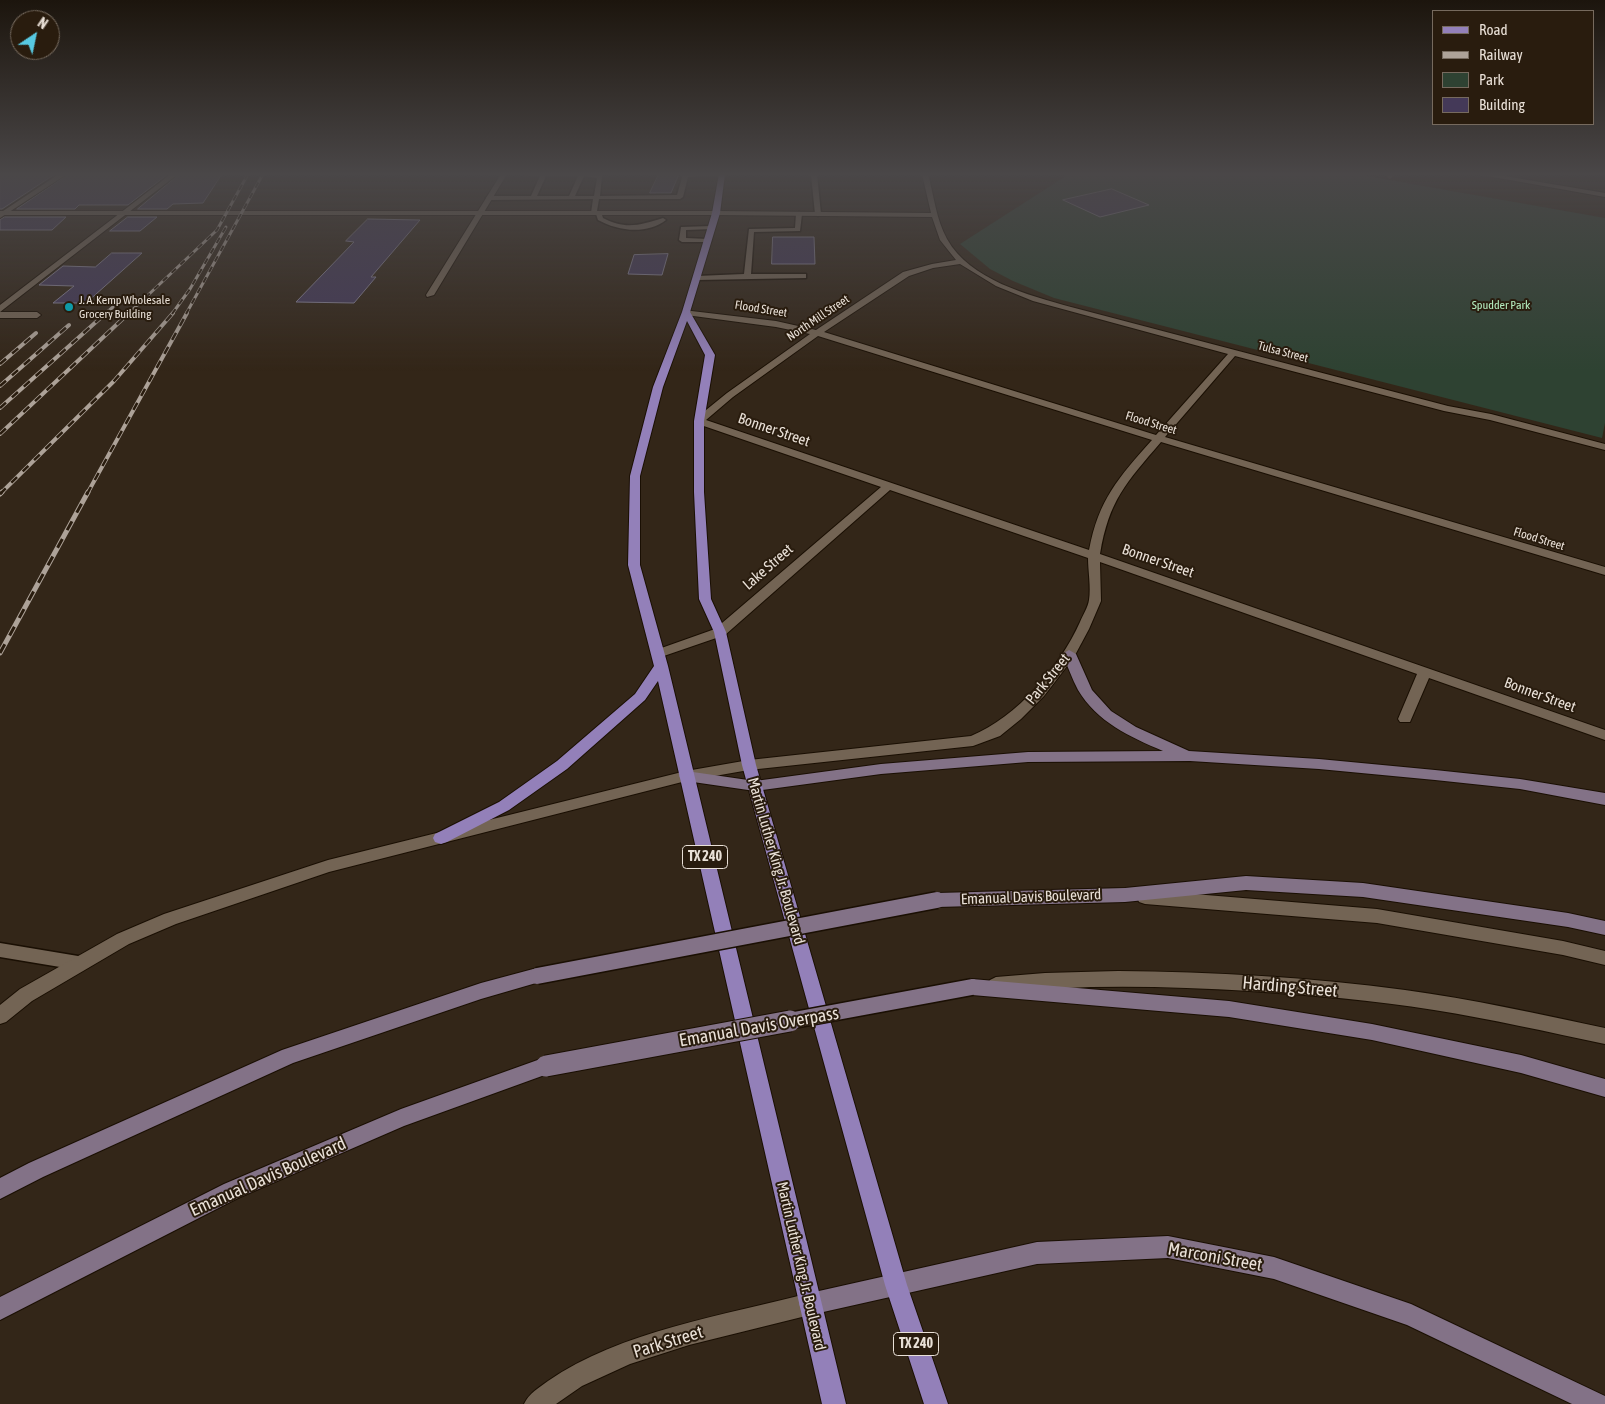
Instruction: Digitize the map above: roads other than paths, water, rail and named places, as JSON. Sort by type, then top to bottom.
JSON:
[{"type":"main road","name":"Martin Luther King Jr. Boulevard","points":[[708,241],[686,312],[658,387],[635,476],[634,565],[659,660],[834,1404]]},
{"type":"main road","name":"Martin Luther King Jr. Boulevard","points":[[686,312],[710,356],[699,421],[699,492],[705,599],[720,632],[749,765],[896,1285],[936,1404]]},
{"type":"main road","points":[[1069,654],[1087,693],[1108,715],[1146,739],[1190,756]]},
{"type":"main road","points":[[441,838],[504,806],[562,765],[640,697],[659,660]]},
{"type":"main road","points":[[686,776],[755,786],[880,769],[1028,757],[1190,756],[1319,764],[1406,772],[1520,784],[1605,799]]},
{"type":"main road","name":"Emanual Davis Boulevard","points":[[0,1189],[36,1170],[289,1056],[481,991],[536,976],[937,900],[1125,895],[1246,883],[1363,890],[1568,920],[1605,928]]},
{"type":"main road","name":"Emanual Davis Overpass","points":[[546,1066],[972,987],[1238,1010],[1372,1032],[1521,1064],[1605,1088]]},
{"type":"main road","name":"Emanual Davis Boulevard","points":[[0,1309],[230,1191],[400,1118],[546,1066]]},
{"type":"main road","name":"Marconi Street","points":[[810,1304],[1037,1253],[1168,1247],[1274,1268],[1411,1315],[1597,1404]]},
{"type":"street","points":[[0,309],[89,240]]},
{"type":"street","points":[[430,295],[463,240]]},
{"type":"street","name":"Tulsa Street","points":[[943,240],[962,261],[998,284],[1043,302],[1447,409],[1491,417],[1605,447]]},
{"type":"street","name":"North Mill Street","points":[[699,421],[730,395],[817,333],[906,274],[932,266],[962,261]]},
{"type":"street","name":"Flood Street","points":[[686,312],[776,324],[817,333],[1160,439],[1605,571]]},
{"type":"street","points":[[0,315],[37,314]]},
{"type":"street","name":"Park Street","points":[[0,1016],[26,995],[123,938],[170,918],[328,866],[686,776],[749,765],[973,741],[995,732],[1016,716],[1039,693],[1069,654],[1083,629],[1095,600],[1094,556],[1099,527],[1110,500],[1123,479],[1160,439],[1234,352]]},
{"type":"street","name":"Bonner Street","points":[[699,421],[1094,556],[1605,735]]},
{"type":"street","name":"Lake Street","points":[[659,660],[720,632],[888,486]]},
{"type":"street","points":[[1405,719],[1425,671]]},
{"type":"street","points":[[1125,895],[1378,916],[1563,948],[1605,958]]},
{"type":"street","name":"Harding Street","points":[[972,987],[1047,979],[1137,978],[1254,983],[1379,994],[1514,1016],[1605,1036]]},
{"type":"street","name":"Park Street","points":[[536,1404],[574,1378],[631,1353],[690,1334],[810,1304]]},
{"type":"lane","points":[[682,240],[708,241]]},
{"type":"lane","points":[[747,276],[750,240]]},
{"type":"lane","points":[[697,278],[803,276]]},
{"type":"lane","points":[[0,950],[78,963]]},
{"type":"railway","points":[[128,314],[207,240]]},
{"type":"railway","points":[[172,314],[190,289],[219,240]]},
{"type":"railway","points":[[186,314],[227,240]]},
{"type":"railway","points":[[105,314],[113,307]]},
{"type":"railway","points":[[0,408],[106,313]]},
{"type":"railway","points":[[0,434],[129,313]]},
{"type":"railway","points":[[2,492],[0,494],[114,381],[173,313]]},
{"type":"railway","points":[[87,494],[187,313]]},
{"type":"railway","points":[[0,386],[69,325]]},
{"type":"railway","points":[[0,364],[36,333]]},
{"type":"railway","points":[[0,653],[88,492]]},
{"type":"place","name":"J. A. Kemp Wholesale Grocery Building","points":[[69,307]]},
{"type":"park label","name":"Spudder Park","points":[[1501,305]]}]
